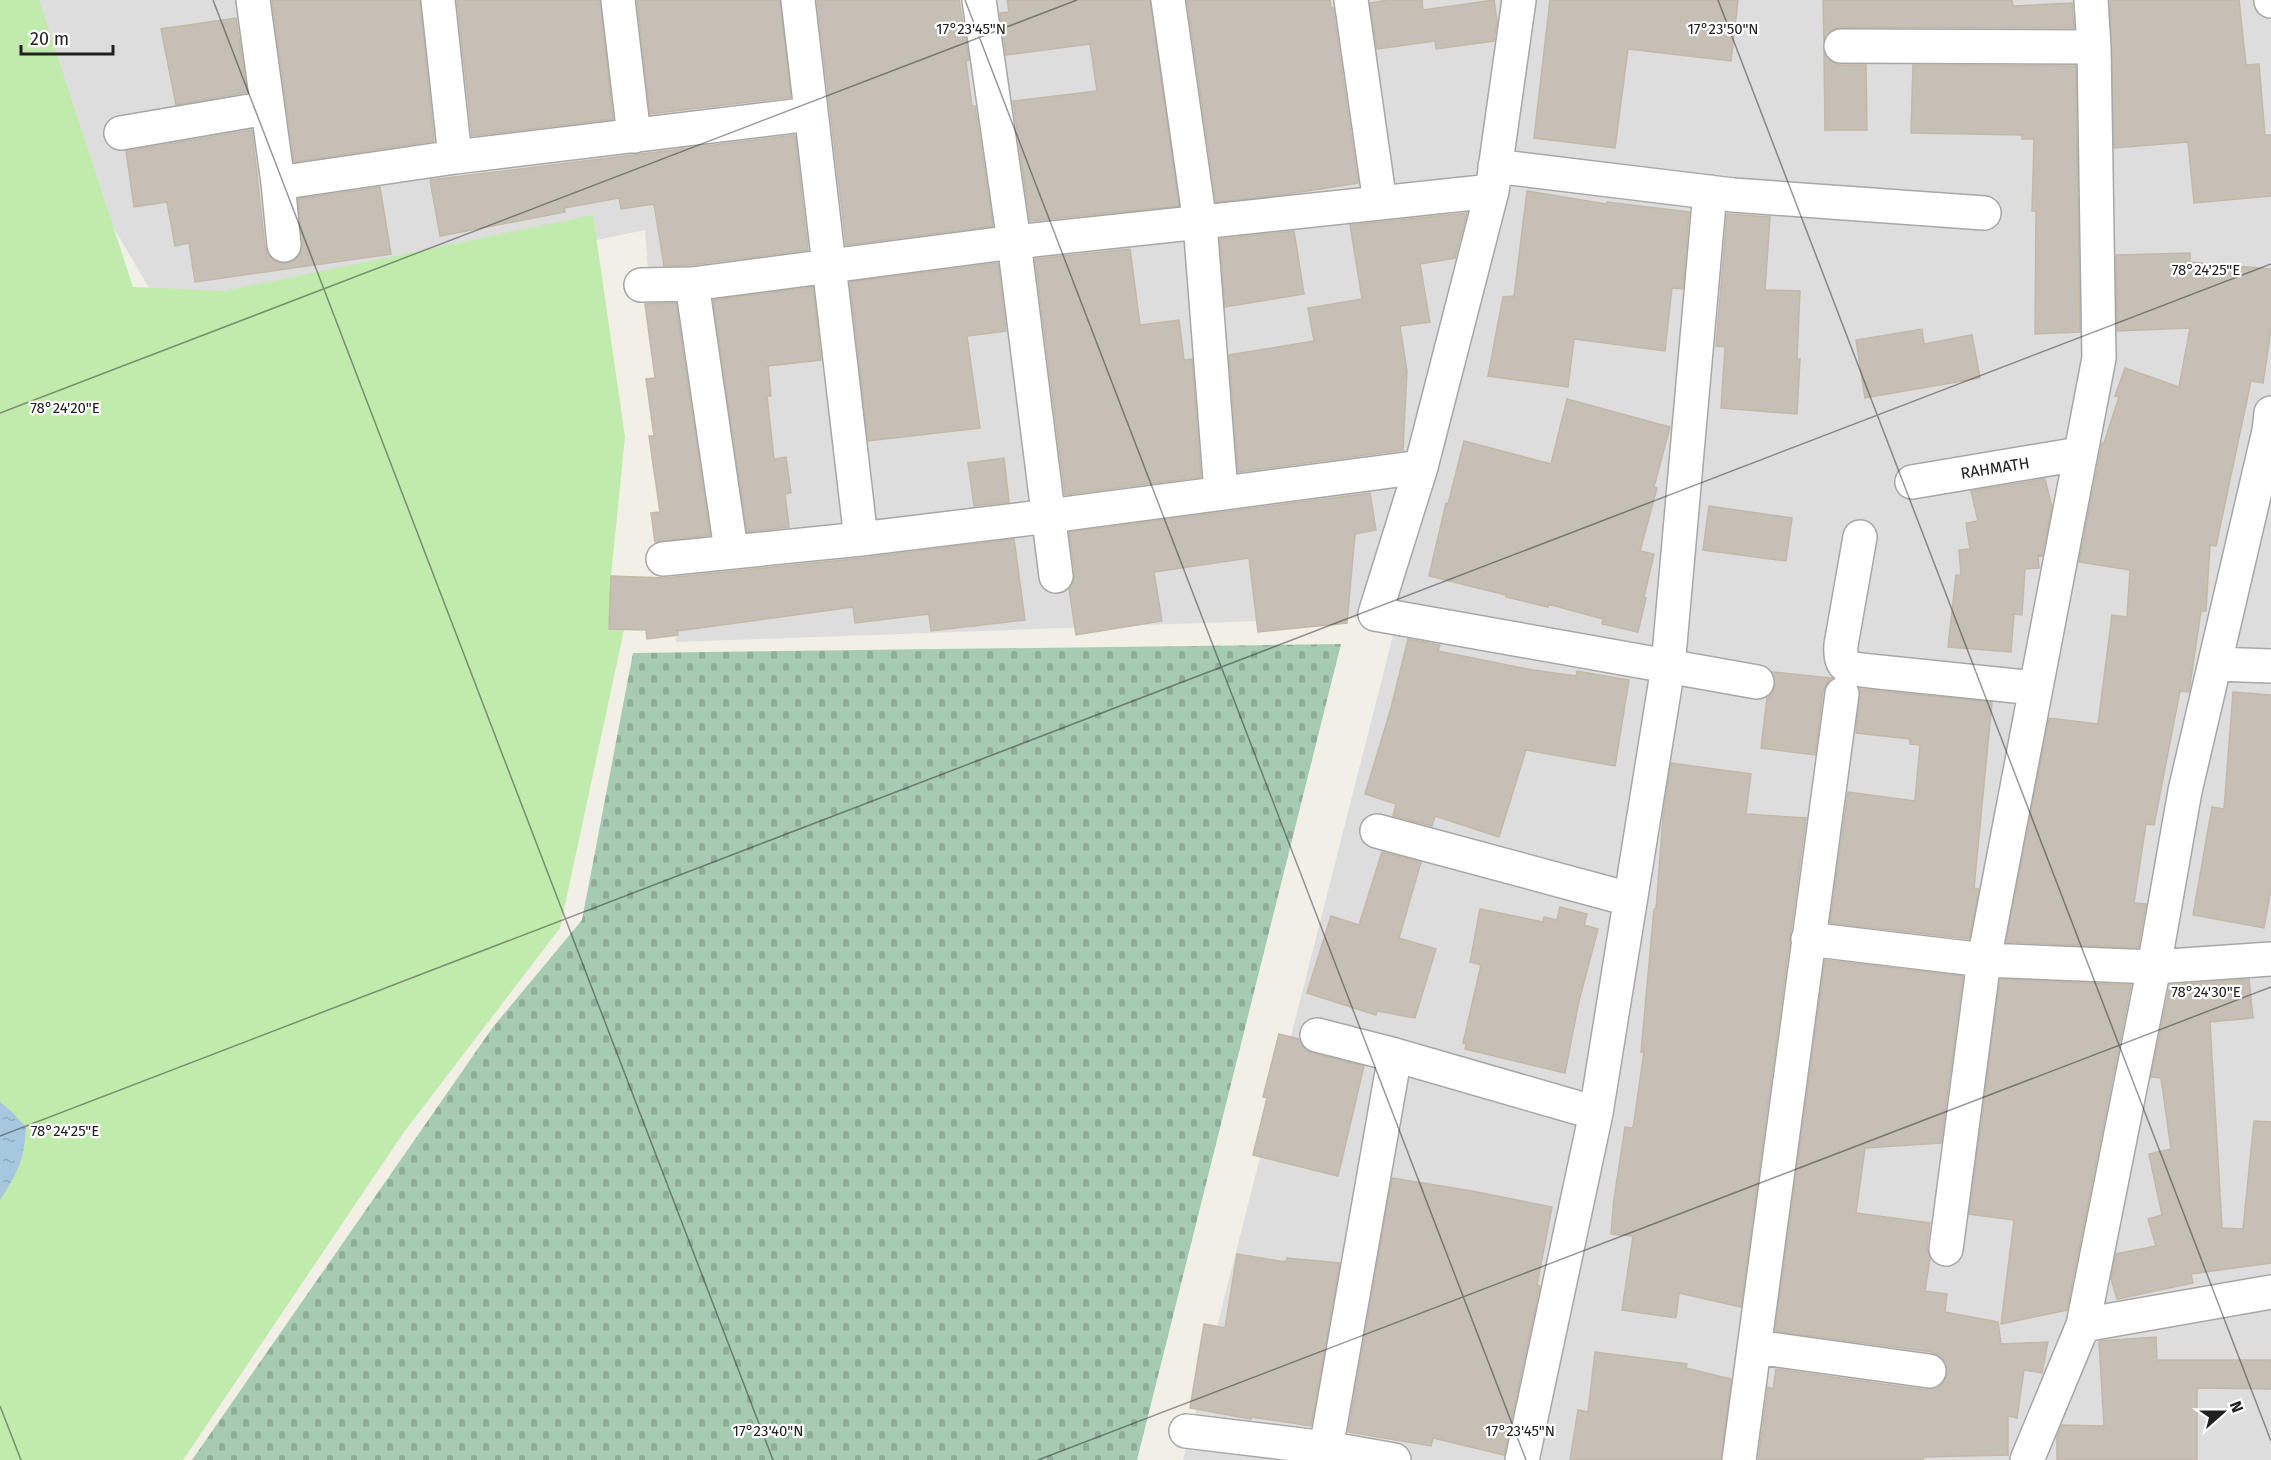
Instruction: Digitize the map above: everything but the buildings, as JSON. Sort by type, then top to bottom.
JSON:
[{"type":"street","points":[[252,0],[278,183],[284,245]]},
{"type":"street","points":[[438,0],[455,157]]},
{"type":"street","points":[[618,0],[634,136]]},
{"type":"street","points":[[798,0],[861,539]]},
{"type":"street","points":[[979,0],[1014,242],[1056,576]]},
{"type":"street","points":[[1168,0],[1200,223],[1221,492]]},
{"type":"street","points":[[1351,0],[1380,203]]},
{"type":"street","points":[[1519,0],[1493,178],[1421,467],[1375,614],[1757,682]]},
{"type":"street","points":[[1946,1250],[1984,960],[2099,358],[2094,47],[2091,0]]},
{"type":"street","points":[[1841,46],[2094,47]]},
{"type":"street","points":[[121,133],[267,108]]},
{"type":"street","points":[[278,183],[455,157],[810,114]]},
{"type":"street","points":[[641,285],[692,284],[1014,242],[1380,203],[1493,178],[1984,213]]},
{"type":"street","points":[[1522,1460],[1596,1113],[1668,667],[1710,192]]},
{"type":"street","points":[[692,284],[731,550]]},
{"type":"street","points":[[2028,1460],[2083,1325],[2154,967],[2185,791],[2270,425]]},
{"type":"street","name":"RAHMATH","points":[[1912,482],[2079,454]]},
{"type":"street","points":[[663,559],[731,550],[861,539],[1421,467]]},
{"type":"street","points":[[1860,537],[1841,645],[1840,656],[1845,665],[1849,668],[1870,671],[2035,688]]},
{"type":"street","points":[[2215,664],[2271,666]]},
{"type":"street","points":[[1739,1460],[1842,694]]},
{"type":"street","points":[[1377,831],[1629,899]]},
{"type":"street","points":[[1808,939],[1984,960],[2154,967],[2271,959]]},
{"type":"street","points":[[1317,1035],[1596,1113]]},
{"type":"street","points":[[1325,1454],[1395,1055]]},
{"type":"street","points":[[2083,1325],[2271,1292]]},
{"type":"street","points":[[1756,1347],[1929,1371]]},
{"type":"street","points":[[1186,1431],[1325,1454],[1394,1460]]},
{"type":"shaded area","points":[[0,0],[2271,0],[2271,1460],[1183,1460],[1398,616],[676,642],[645,230],[172,327],[0,34]]},
{"type":"green space","points":[[0,0],[39,0],[133,287],[225,291],[593,215],[625,437],[611,576],[609,628],[624,630],[560,928],[404,1132],[183,1460],[0,1460]]},
{"type":"green space","points":[[1341,644],[1137,1460],[192,1460],[493,1027],[582,920],[633,653]]},
{"type":"water","points":[[0,1102],[26,1127],[24,1149],[19,1166],[0,1200]]}]
